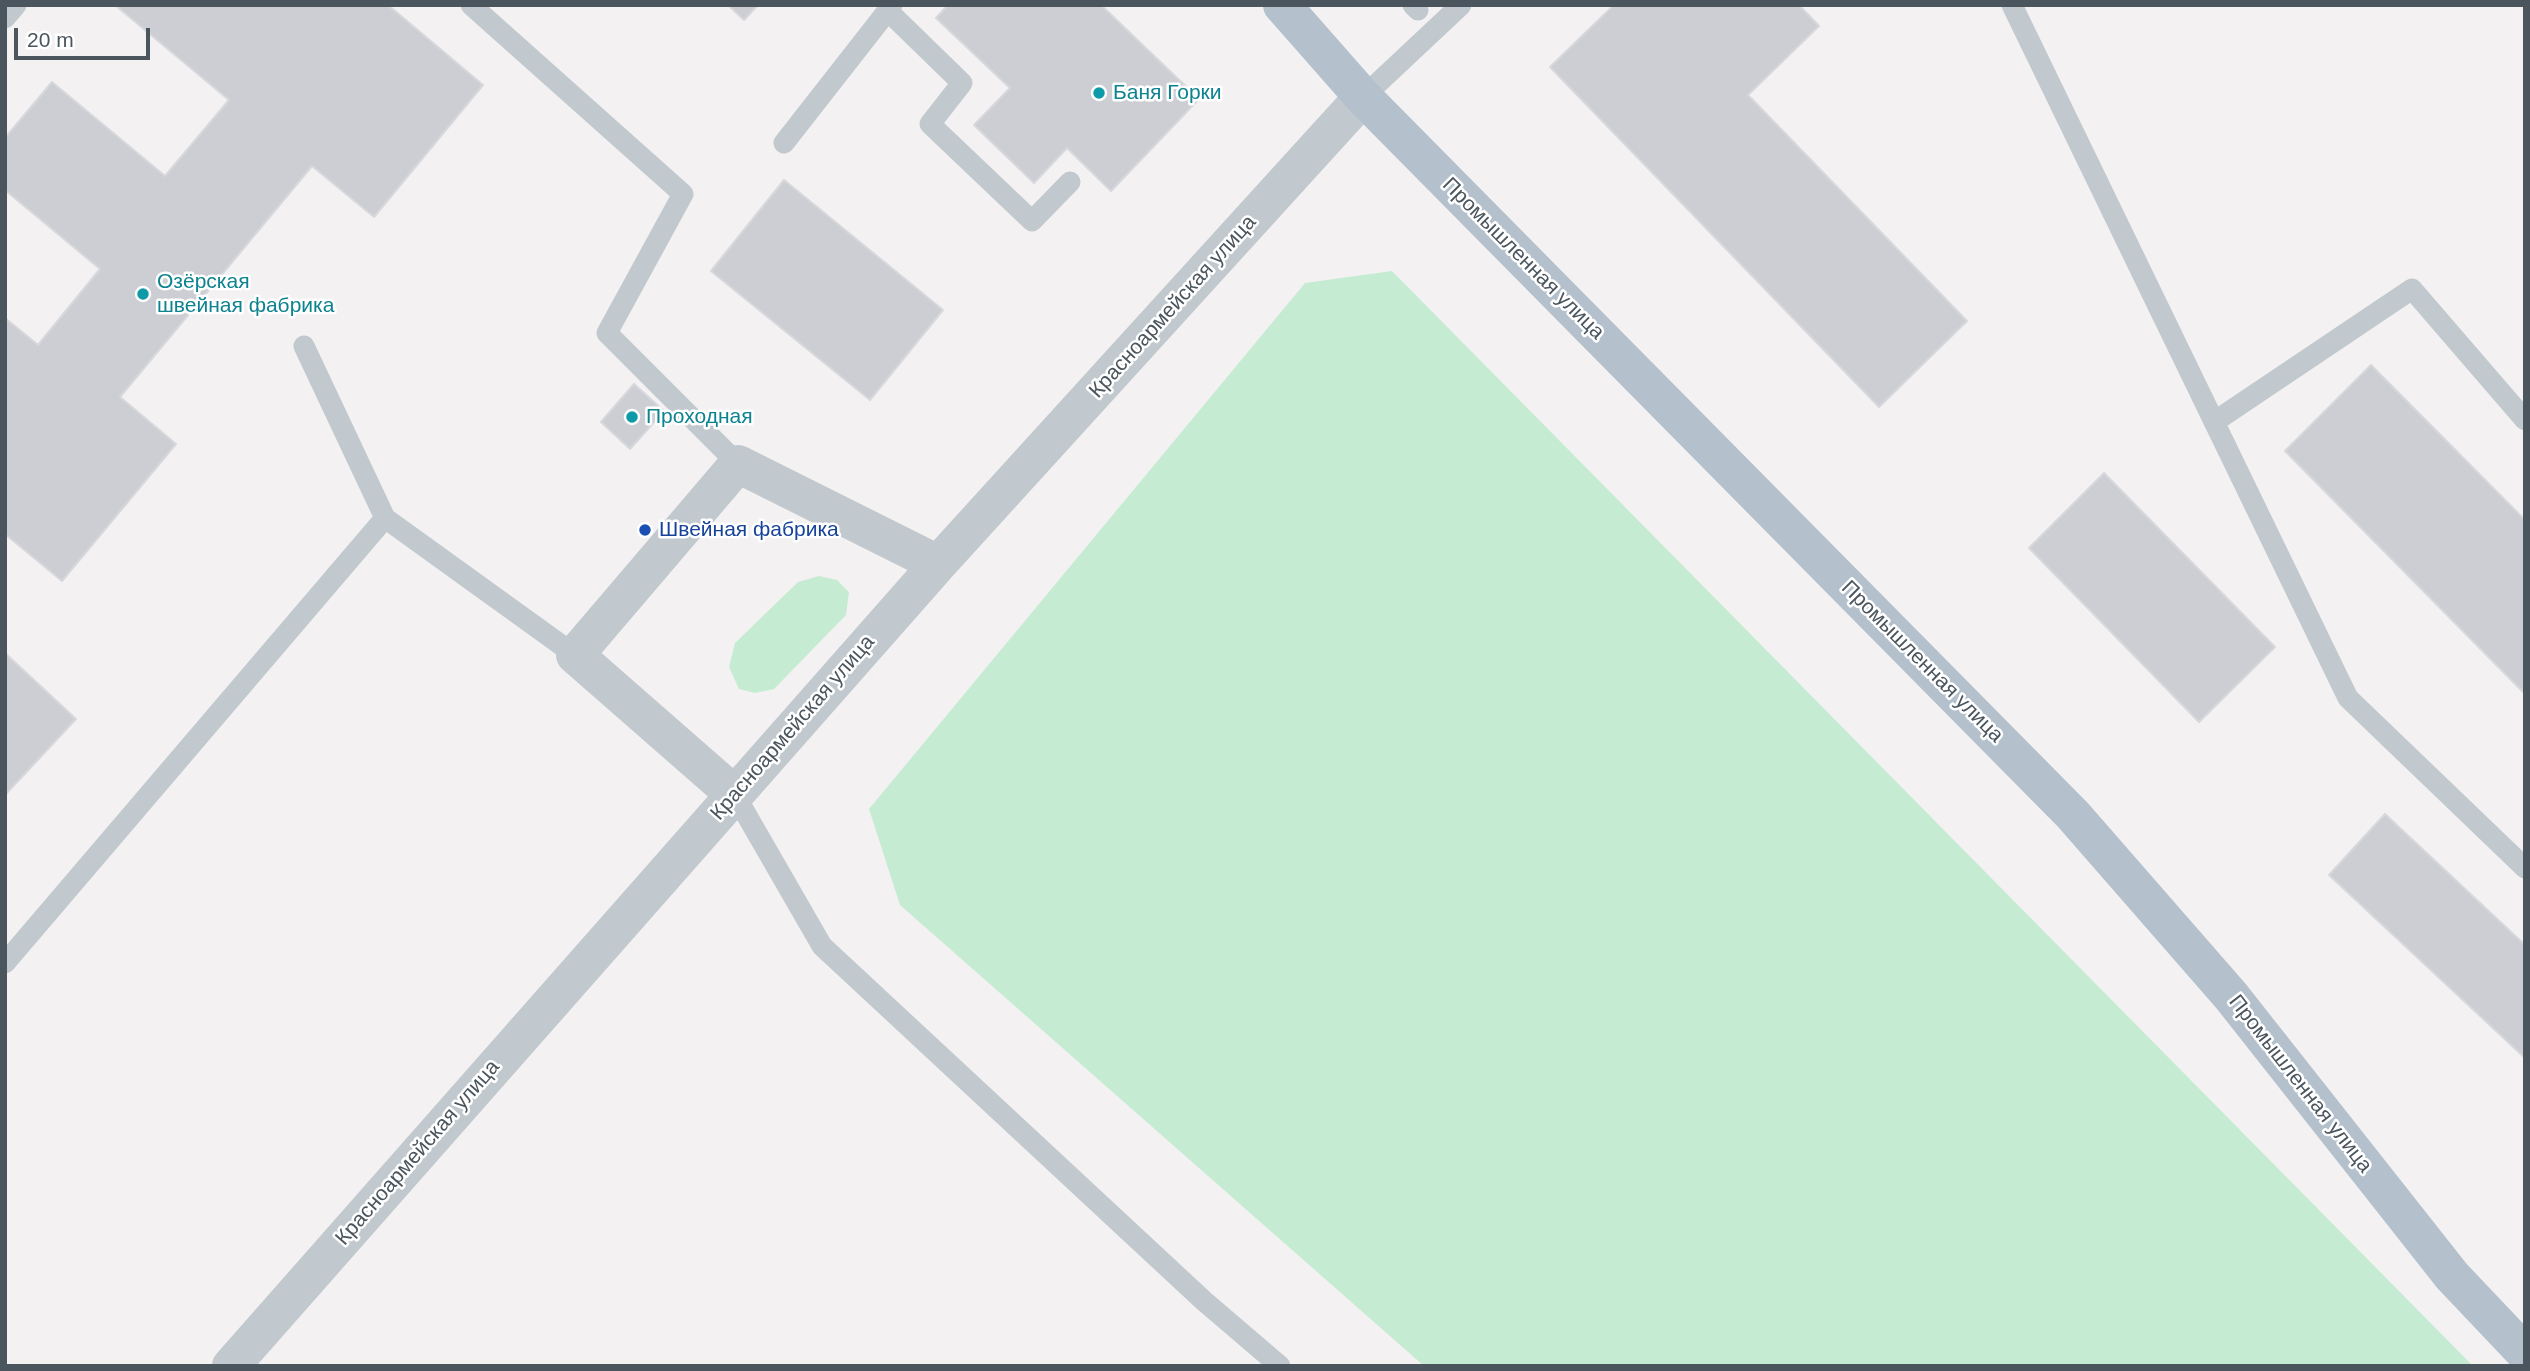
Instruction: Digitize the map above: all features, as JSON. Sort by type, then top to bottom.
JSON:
[{"type":"main road","name":"Промышленная улица","points":[[1282,5],[1363,97],[2073,815],[2231,996],[2452,1276],[2525,1353]]},
{"type":"street","name":"Красноармейская улица","points":[[231,1366],[938,564],[1363,97]]},
{"type":"street","points":[[734,795],[575,655],[738,464],[938,564]]},
{"type":"lane","points":[[5,18],[16,5]]},
{"type":"lane","points":[[471,5],[684,194],[607,333],[738,464]]},
{"type":"lane","points":[[1363,97],[1461,5]]},
{"type":"lane","points":[[2012,5],[2348,698],[2525,868]]},
{"type":"lane","points":[[784,143],[890,8],[962,83],[930,124],[1032,221],[1070,182]]},
{"type":"lane","points":[[2214,422],[2412,289],[2525,420]]},
{"type":"lane","points":[[304,346],[385,518],[575,655]]},
{"type":"lane","points":[[5,963],[385,518]]},
{"type":"lane","points":[[734,795],[822,946],[1203,1301],[1280,1366]]},
{"type":"green space","points":[[1392,271],[2473,1366],[1424,1366],[900,905],[869,809],[1305,283]]},
{"type":"green space","points":[[819,576],[837,580],[849,592],[846,615],[774,689],[755,693],[739,689],[729,667],[735,643],[798,582]]},
{"type":"building","name":"Озёрская швейная фабрика","points":[[115,5],[388,5],[483,85],[374,217],[312,166],[120,397],[176,444],[62,581],[5,534],[5,318],[38,345],[100,269],[5,190],[5,138],[52,82],[165,176],[229,100]]},
{"type":"building","points":[[728,5],[758,5],[744,20]]},
{"type":"building","name":"Баня Горки","points":[[948,5],[1101,5],[1199,99],[1111,191],[1067,148],[1034,183],[974,125],[1010,88],[936,18]]},
{"type":"building","points":[[1614,5],[1799,5],[1819,26],[1748,95],[1967,321],[1879,407],[1550,67]]},
{"type":"building","points":[[784,180],[943,310],[870,400],[711,271]]},
{"type":"building","points":[[2371,365],[2525,520],[2525,694],[2285,451]]},
{"type":"building","name":"Проходная","points":[[634,384],[664,411],[630,449],[601,422]]},
{"type":"building","points":[[2104,473],[2275,647],[2199,722],[2029,548]]},
{"type":"building","points":[[5,653],[76,719],[5,795]]},
{"type":"building","points":[[2385,814],[2525,945],[2525,1058],[2329,875]]},
{"type":"place","name":"Баня Горки","points":[[1099,93]]},
{"type":"place","name":"Озёрская швейная фабрика","points":[[143,294]]},
{"type":"place","name":"Проходная","points":[[632,417]]},
{"type":"place","name":"Швейная фабрика","points":[[645,530]]}]
